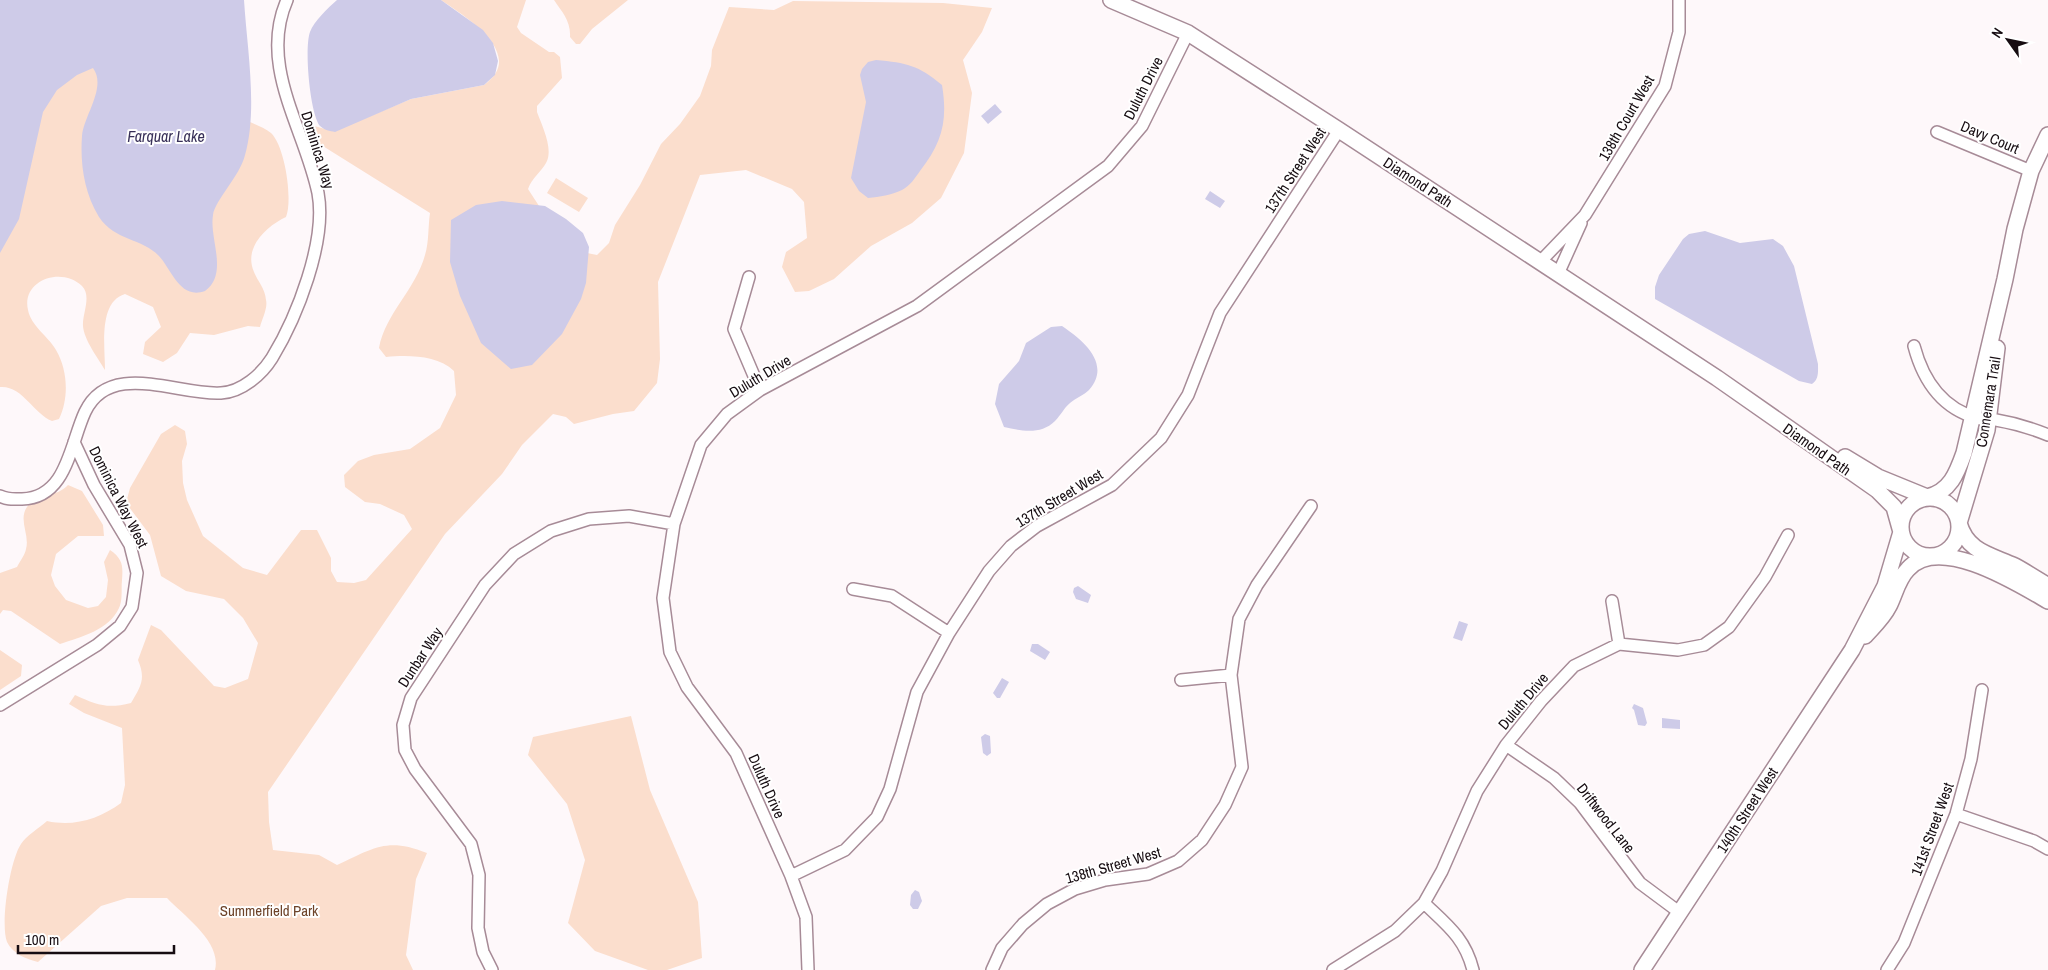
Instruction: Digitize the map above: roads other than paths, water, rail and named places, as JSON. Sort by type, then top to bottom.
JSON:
[{"type":"street","name":"Dominica Way","points":[[248,384],[272,358],[302,297],[317,246],[318,193],[284,92],[277,46],[279,22],[287,0]]},
{"type":"street","name":"Diamond Path","points":[[1111,0],[1131,3],[1188,33],[1340,130],[1717,378],[1878,477],[1946,505],[1957,515],[1963,534],[1979,552],[2014,566],[2048,586]]},
{"type":"street","name":"138th Court West","points":[[1558,274],[1585,215],[1665,86],[1679,32],[1679,0]]},
{"type":"street","name":"Duluth Drive","points":[[808,970],[806,917],[791,876],[736,752],[687,687],[670,652],[662,598],[674,524],[701,446],[727,414],[760,390],[917,306],[1108,166],[1142,126],[1188,33]]},
{"type":"street","name":"137th Street West","points":[[791,876],[845,850],[877,817],[890,789],[916,692],[949,633],[989,571],[1011,546],[1037,526],[1112,485],[1161,438],[1188,395],[1220,313],[1340,130]]},
{"type":"street","name":"Davy Court","points":[[1937,132],[2031,171]]},
{"type":"street","name":"Connemara Trail","points":[[1959,523],[2015,229],[2031,171],[2048,135]]},
{"type":"street","name":"138th Court West","points":[[1540,262],[1585,215]]},
{"type":"street","points":[[750,277],[734,329],[760,390]]},
{"type":"street","points":[[1914,346],[1920,368],[1941,400],[1980,418],[2034,429],[2048,436]]},
{"type":"street","name":"Diamond Path","points":[[1717,378],[1877,490],[1894,507],[1905,544],[1911,550],[1924,556],[1973,564],[2011,579],[2048,601]]},
{"type":"street","name":"Dominica Way West","points":[[0,705],[96,646],[120,626],[132,607],[137,573],[130,545],[94,485],[74,442],[86,410],[102,391],[116,385],[132,382],[221,393],[248,384]]},
{"type":"street","name":"Connemara Trail","points":[[1927,497],[1934,496],[1954,480],[1980,418]]},
{"type":"street","points":[[0,496],[7,500],[36,499],[59,480],[74,442]]},
{"type":"street","points":[[1901,532],[1907,510],[1918,500],[1927,497]]},
{"type":"street","name":"138th Street West","points":[[992,970],[1002,948],[1023,924],[1048,904],[1075,889],[1090,884],[1148,874],[1178,861],[1202,840],[1225,805],[1242,767],[1231,675],[1239,618],[1257,586],[1311,506]]},
{"type":"street","name":"Dunbar Way","points":[[492,970],[483,952],[478,928],[479,874],[471,844],[415,769],[405,750],[403,725],[411,698],[485,585],[514,554],[550,531],[589,519],[629,516],[674,524]]},
{"type":"street","points":[[1934,557],[1943,554],[1953,545],[1958,536],[1959,523]]},
{"type":"street","name":"140th Street West","points":[[1642,970],[1852,650],[1885,586],[1901,532]]},
{"type":"street","points":[[1612,601],[1619,644],[1678,650],[1704,645],[1729,627],[1765,577],[1788,535]]},
{"type":"street","name":"140th Street West","points":[[1852,650],[1888,608],[1907,570],[1915,562],[1934,557]]},
{"type":"street","points":[[853,589],[892,596],[949,633]]},
{"type":"street","name":"Duluth Drive","points":[[1333,970],[1395,931],[1424,903],[1442,871],[1477,791],[1506,745],[1541,701],[1574,666],[1619,644]]},
{"type":"street","points":[[1181,680],[1231,675]]},
{"type":"street","name":"141st Street West","points":[[1886,970],[1904,943],[1956,814],[1971,759],[1982,690]]},
{"type":"street","name":"Driftwood Lane","points":[[1506,745],[1560,784],[1580,803],[1640,883],[1679,912]]},
{"type":"street","points":[[1956,814],[2034,841],[2048,849]]},
{"type":"street","points":[[1424,903],[1459,936],[1469,955],[1472,970]]},
{"type":"water","name":"Farquar Lake","points":[[0,0],[244,0],[251,98],[249,137],[242,163],[218,202],[213,215],[216,275],[212,284],[205,291],[196,293],[183,288],[159,256],[145,246],[113,231],[105,225],[94,208],[84,178],[82,146],[84,128],[96,92],[97,76],[93,68],[77,75],[57,90],[43,112],[19,219],[0,253]]},
{"type":"water","points":[[337,0],[441,0],[483,30],[493,43],[498,61],[495,75],[484,85],[411,99],[335,132],[325,129],[320,126],[313,109],[309,80],[308,40],[315,23]]},
{"type":"water","points":[[876,60],[912,66],[934,78],[942,85],[944,110],[942,131],[934,151],[912,182],[898,192],[868,198],[859,191],[851,178],[866,102],[860,75],[868,62]]},
{"type":"water","points":[[995,104],[1002,112],[988,124],[981,116]]},
{"type":"water","points":[[1210,191],[1225,201],[1220,208],[1205,199]]},
{"type":"water","points":[[502,201],[545,206],[566,219],[583,233],[589,247],[586,283],[581,299],[562,334],[532,365],[511,369],[481,343],[460,296],[450,262],[451,220],[476,205]]},
{"type":"water","points":[[1705,231],[1740,243],[1773,239],[1783,246],[1794,266],[1818,364],[1817,378],[1812,384],[1799,381],[1655,299],[1655,287],[1659,275],[1683,239],[1689,234]]},
{"type":"water","points":[[1062,326],[1078,338],[1092,353],[1097,371],[1095,380],[1089,390],[1070,403],[1050,425],[1031,431],[1004,427],[995,404],[999,384],[1019,361],[1026,343],[1051,327]]},
{"type":"water","points":[[1078,586],[1091,595],[1088,603],[1076,599],[1073,592],[1074,588]]},
{"type":"water","points":[[1459,621],[1468,624],[1462,641],[1453,638]]},
{"type":"water","points":[[1032,644],[1038,644],[1050,652],[1045,660],[1030,651]]},
{"type":"water","points":[[1002,678],[1009,682],[1000,698],[997,698],[993,693]]},
{"type":"water","points":[[1634,704],[1643,708],[1647,723],[1645,726],[1638,725],[1632,708]]},
{"type":"water","points":[[1662,718],[1680,720],[1680,729],[1662,728]]},
{"type":"water","points":[[985,734],[990,736],[991,753],[987,756],[983,753],[981,737]]},
{"type":"water","points":[[915,890],[919,892],[922,901],[918,909],[913,909],[910,905],[911,895]]},
{"type":"park label","name":"Summerfield Park","points":[[269,910]]}]
